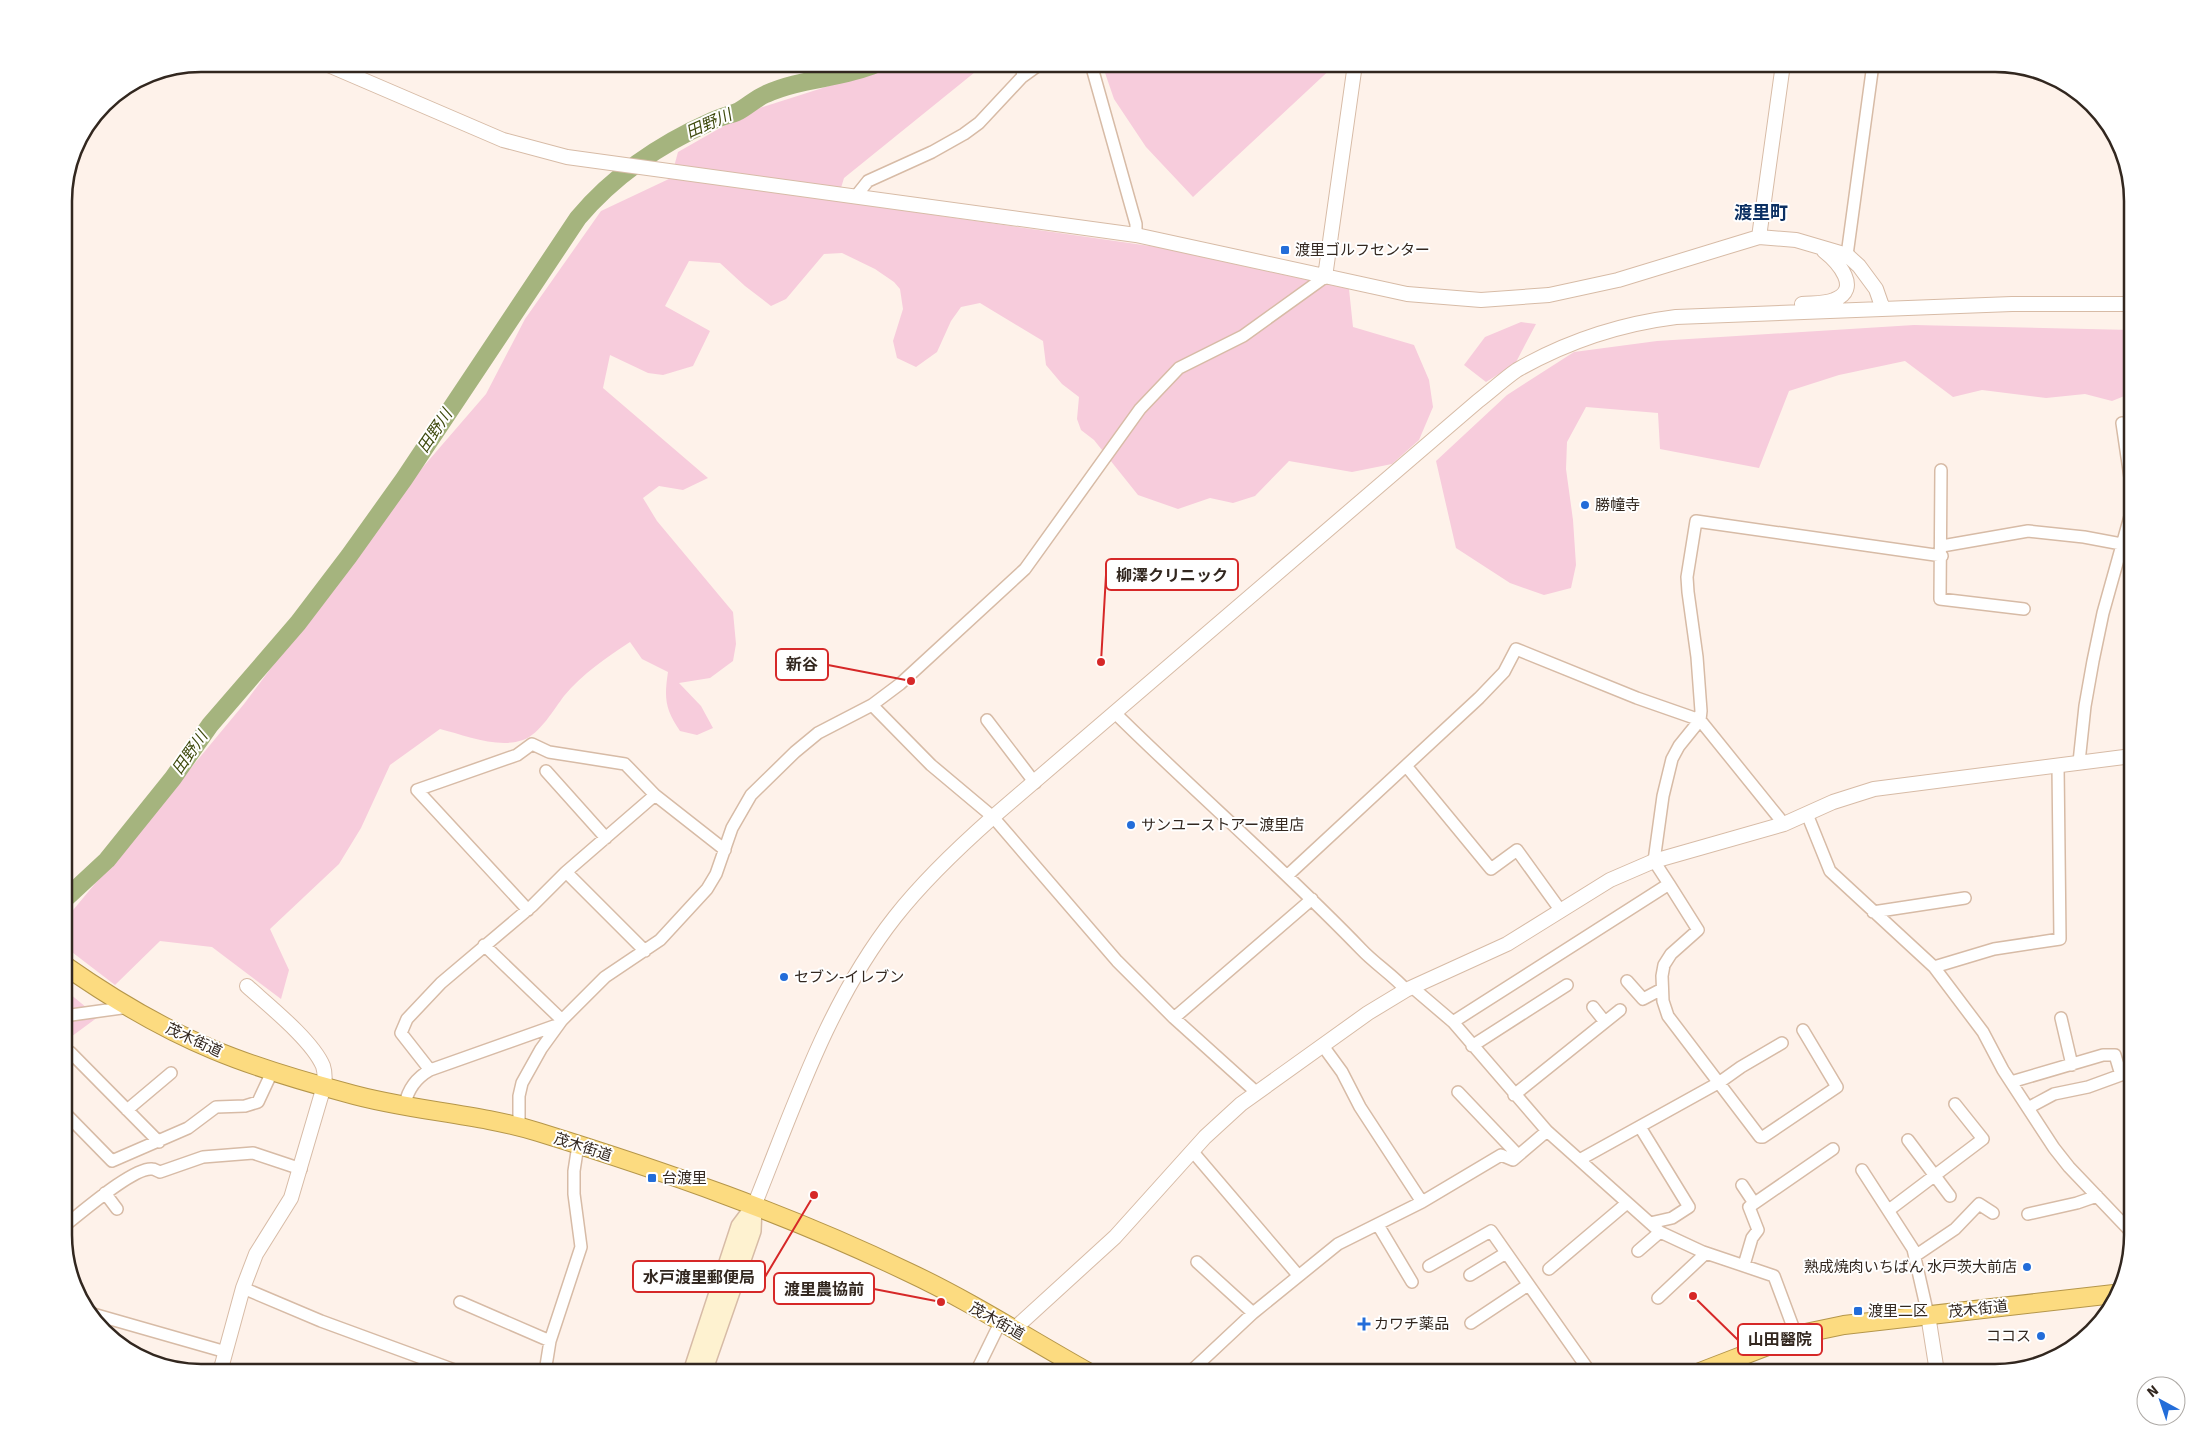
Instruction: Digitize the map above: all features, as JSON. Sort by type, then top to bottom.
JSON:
[{"type":"highway","name":"茂木街道","points":[[73,971],[129,1007],[214,1050],[272,1072],[348,1094],[519,1126],[754,1206],[832,1237],[910,1273],[1074,1364]]},
{"type":"highway","name":"茂木街道","points":[[1721,1364],[1796,1335],[1844,1325],[2108,1295]]},
{"type":"main road","points":[[694,1364],[739,1226],[754,1206]]},
{"type":"main road","points":[[707,1364],[753,1231],[754,1206]]},
{"type":"street","points":[[519,1126],[519,1096],[522,1083],[541,1049],[559,1024],[606,977],[660,940],[707,889],[716,874],[741,808],[770,775],[818,733],[872,705],[900,684],[1025,569],[1140,409],[1179,368],[1243,336],[1326,277],[1354,72]]},
{"type":"street","points":[[1759,237],[1782,72]]},
{"type":"street","points":[[1847,255],[1872,72]]},
{"type":"street","points":[[347,73],[503,140],[567,157],[1136,235],[1407,294],[1480,300],[1550,295],[1618,280],[1759,237],[1796,240],[1847,255],[1859,266],[1876,289],[1883,309]]},
{"type":"street","points":[[1022,77],[1023,73]]},
{"type":"street","points":[[856,196],[868,181],[932,152],[964,134],[978,123],[1028,73]]},
{"type":"street","points":[[1093,73],[1136,224],[1136,235]]},
{"type":"street","points":[[1765,314],[1786,306],[1834,300],[1842,295],[1848,284],[1845,272],[1820,247]]},
{"type":"street","points":[[754,1206],[821,1040],[863,962],[894,917],[932,874],[994,817],[1478,401],[1516,371],[1591,336],[1650,320],[1676,317],[2012,304],[2124,304]]},
{"type":"street","points":[[2124,423],[2122,423],[2124,438]]},
{"type":"street","points":[[1941,470],[1942,551],[1940,599],[2024,609]]},
{"type":"street","points":[[1803,1030],[1838,1087],[1763,1137],[1760,1136],[1668,1016],[1662,989],[1664,964],[1671,954],[1698,930],[1654,861],[1663,796],[1672,759],[1679,746],[1700,720],[1697,657],[1687,577],[1696,521],[1942,551],[2028,531],[2124,544]]},
{"type":"street","points":[[2079,762],[2085,706],[2103,614],[2124,556]]},
{"type":"street","points":[[1288,875],[1407,767],[1504,672],[1516,649],[1637,698],[1700,720],[1784,824]]},
{"type":"street","points":[[872,705],[932,765],[994,817],[1117,961],[1174,1018],[1256,1092]]},
{"type":"street","points":[[1115,713],[1288,875],[1368,956],[1453,1022],[1547,1131],[1581,1159],[1660,1232],[1706,1253],[1774,1276],[1796,1335]]},
{"type":"street","points":[[987,720],[1034,783]]},
{"type":"street","points":[[528,910],[417,790],[517,755],[532,744],[549,752],[625,764],[655,795],[725,850]]},
{"type":"street","points":[[981,1364],[1007,1326],[1115,1237],[1227,1116],[1256,1092],[1409,988],[1507,944],[1610,880],[1654,861],[1784,824],[1846,797],[1874,789],[2124,757]]},
{"type":"street","points":[[1934,967],[1994,949],[2060,939],[2058,766]]},
{"type":"street","points":[[1407,767],[1492,869],[1517,850],[1562,911]]},
{"type":"street","points":[[546,771],[606,838]]},
{"type":"street","points":[[430,1070],[401,1033],[407,1019],[440,983],[528,910],[566,872],[655,795]]},
{"type":"street","points":[[1807,814],[1830,871],[1934,967],[1983,1032],[2011,1082],[2069,1168],[2124,1225]]},
{"type":"street","points":[[566,872],[645,951]]},
{"type":"street","points":[[1453,1022],[1669,884]]},
{"type":"street","points":[[1873,912],[1964,898]]},
{"type":"street","points":[[1174,1018],[1312,899]]},
{"type":"street","points":[[484,945],[559,1024]]},
{"type":"street","points":[[1627,981],[1643,999],[1662,989]]},
{"type":"street","points":[[1472,1046],[1567,985]]},
{"type":"street","points":[[222,1364],[243,1288],[256,1254],[291,1198],[324,1086],[323,1066],[313,1052],[284,1019],[246,986]]},
{"type":"street","points":[[73,1015],[129,1007]]},
{"type":"street","points":[[1593,1007],[1604,1022]]},
{"type":"street","points":[[1514,1095],[1620,1010]]},
{"type":"street","points":[[2061,1018],[2072,1065]]},
{"type":"street","points":[[405,1104],[410,1088],[430,1070],[559,1024]]},
{"type":"street","points":[[1581,1159],[1720,1082],[1741,1066],[1782,1043]]},
{"type":"street","points":[[1323,1046],[1342,1072],[1360,1107],[1422,1202]]},
{"type":"street","points":[[73,1055],[159,1142]]},
{"type":"street","points":[[2011,1082],[2103,1056],[2115,1055],[2124,1069]]},
{"type":"street","points":[[73,1121],[112,1161],[188,1128],[216,1107],[245,1106],[258,1102],[272,1072]]},
{"type":"street","points":[[127,1110],[171,1073]]},
{"type":"street","points":[[2028,1108],[2054,1094],[2088,1087],[2124,1075]]},
{"type":"street","points":[[1458,1092],[1518,1155]]},
{"type":"street","points":[[1889,1210],[1983,1139],[1955,1104]]},
{"type":"street","points":[[1640,1127],[1689,1207],[1672,1218],[1650,1223]]},
{"type":"street","points":[[1198,1364],[1253,1312],[1298,1274],[1338,1244],[1422,1202],[1501,1155],[1513,1160],[1547,1131]]},
{"type":"street","points":[[1908,1140],[1950,1196]]},
{"type":"street","points":[[546,1364],[550,1341],[581,1247],[574,1194],[574,1171],[578,1145]]},
{"type":"street","points":[[1744,1265],[1752,1238],[1758,1230],[1748,1207],[1833,1149]]},
{"type":"street","points":[[1193,1152],[1298,1274]]},
{"type":"street","points":[[73,1219],[105,1193],[140,1172],[152,1168],[160,1172],[203,1157],[253,1154],[301,1169]]},
{"type":"street","points":[[1862,1170],[1913,1249],[1928,1315],[1936,1364]]},
{"type":"street","points":[[1742,1185],[1754,1203]]},
{"type":"street","points":[[105,1193],[116,1209]]},
{"type":"street","points":[[2028,1214],[2077,1203],[2097,1196]]},
{"type":"street","points":[[1548,1269],[1627,1203]]},
{"type":"street","points":[[1915,1256],[1955,1229],[1979,1204],[1993,1213]]},
{"type":"street","points":[[1378,1224],[1412,1282]]},
{"type":"street","points":[[1429,1266],[1491,1232],[1584,1364]]},
{"type":"street","points":[[1638,1251],[1660,1232]]},
{"type":"street","points":[[1470,1275],[1506,1253]]},
{"type":"street","points":[[1658,1298],[1706,1253]]},
{"type":"street","points":[[1197,1262],[1253,1312]]},
{"type":"street","points":[[1471,1323],[1528,1285]]},
{"type":"street","points":[[243,1288],[321,1322],[438,1364]]},
{"type":"street","points":[[460,1302],[550,1341]]},
{"type":"street","points":[[102,1317],[226,1352]]},
{"type":"shaded area","points":[[1105,72],[1327,72],[1193,197],[1146,147],[1114,99]]},
{"type":"shaded area","points":[[871,73],[974,73],[844,178],[837,201],[1157,247],[1349,289],[1353,327],[1414,345],[1429,380],[1433,407],[1419,440],[1392,464],[1352,472],[1289,461],[1255,496],[1233,503],[1210,498],[1178,509],[1138,495],[1094,440],[1081,430],[1077,419],[1079,397],[1062,384],[1046,365],[1043,341],[980,303],[961,307],[951,321],[937,352],[916,367],[897,358],[893,341],[903,309],[900,289],[894,282],[875,269],[842,253],[824,254],[786,299],[771,306],[720,263],[689,261],[665,306],[710,331],[693,366],[663,375],[648,373],[610,355],[603,388],[708,478],[683,490],[659,486],[643,498],[657,521],[733,612],[736,644],[733,661],[710,678],[679,683],[701,706],[713,728],[697,735],[680,731],[671,716],[667,703],[668,672],[642,659],[630,642],[579,680],[564,696],[541,727],[529,737],[523,740],[503,743],[440,729],[390,765],[361,828],[339,864],[270,929],[289,970],[281,999],[212,947],[160,941],[115,985],[73,953],[73,910],[244,704],[410,482],[486,394],[525,319],[601,211],[671,178],[678,152],[750,111]]},
{"type":"shaded area","points":[[1521,322],[1536,324],[1515,364],[1486,382],[1464,365],[1485,337]]},
{"type":"shaded area","points":[[1914,325],[2124,330],[2124,396],[2112,401],[2085,394],[2046,398],[1982,390],[1953,397],[1905,361],[1839,375],[1789,391],[1759,468],[1660,449],[1658,413],[1586,407],[1567,442],[1566,469],[1573,520],[1576,565],[1571,588],[1544,595],[1510,583],[1456,548],[1436,461],[1507,395],[1574,352],[1657,341]]},
{"type":"shaded area","points":[[73,996],[98,1017],[73,1035]]},
{"type":"waterway","name":"田野川","points":[[73,892],[107,860],[173,778],[210,725],[298,623],[349,556],[404,479],[578,218],[592,202],[639,162],[693,130],[737,112],[762,96],[779,89],[850,73]]},
{"type":"place","name":"渡里ゴルフセンター","points":[[1285,250]]},
{"type":"place","name":"勝幢寺","points":[[1585,505]]},
{"type":"place","name":"柳澤クリニック","points":[[1101,662]]},
{"type":"place","name":"新谷","points":[[911,681]]},
{"type":"place","name":"サンユーストアー渡里店","points":[[1131,825]]},
{"type":"place","name":"セブン-イレブン","points":[[784,977]]},
{"type":"place","name":"台渡里","points":[[652,1178]]},
{"type":"place","name":"水戸渡里郵便局","points":[[814,1195]]},
{"type":"place","name":"熟成焼肉いちばん 水戸茨大前店","points":[[2027,1267]]},
{"type":"place","name":"山田醫院","points":[[1693,1296]]},
{"type":"place","name":"渡里農協前","points":[[941,1302]]},
{"type":"place","name":"渡里二区","points":[[1858,1311]]},
{"type":"place","name":"カワチ薬品","points":[[1364,1324]]},
{"type":"place","name":"ココス","points":[[2041,1336]]},
{"type":"district","name":"渡里町","points":[[1761,213]]}]
